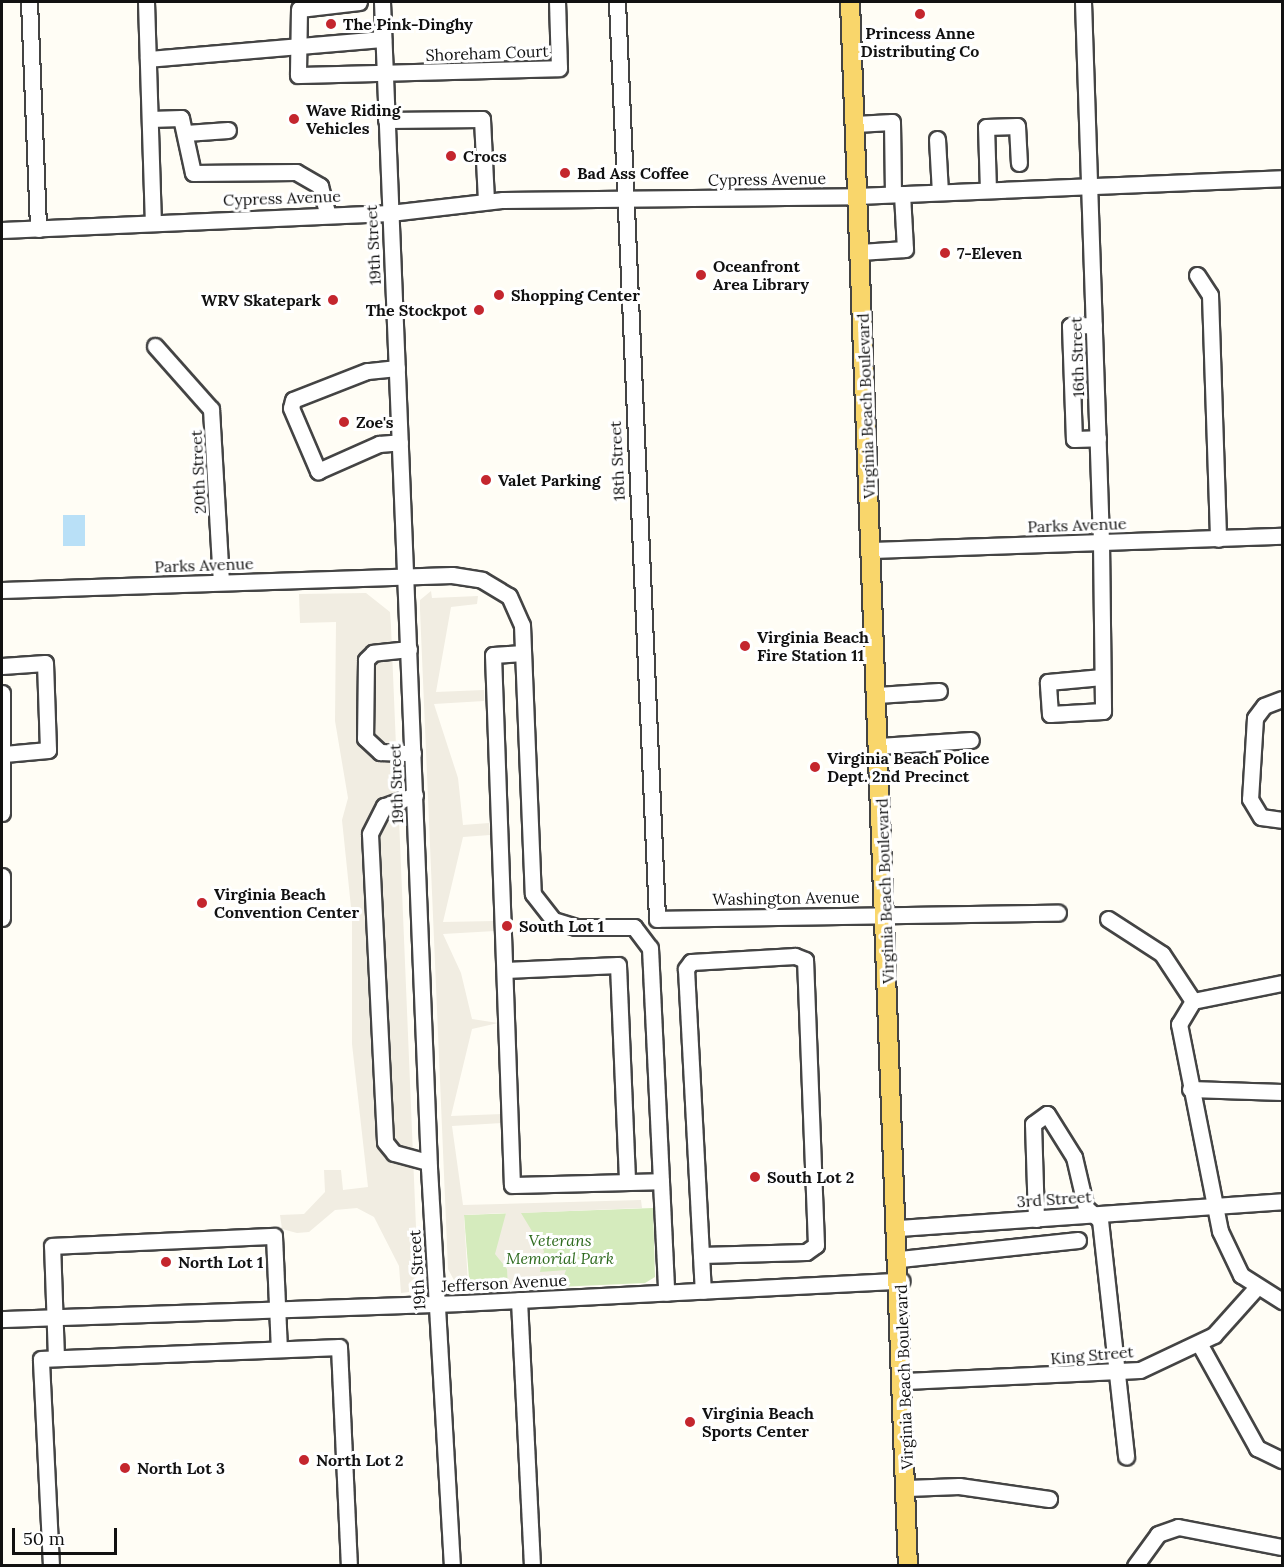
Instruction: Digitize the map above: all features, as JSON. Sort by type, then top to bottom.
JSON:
[{"type":"main road","name":"Virginia Beach Boulevard","points":[[850,2],[905,1382],[908,1566]]},
{"type":"street","points":[[29,2],[38,228]]},
{"type":"street","points":[[146,2],[153,220]]},
{"type":"street","points":[[359,2],[299,9],[295,46],[298,75],[385,75]]},
{"type":"street","name":"19th Street","points":[[382,2],[407,577],[428,1162],[452,1566]]},
{"type":"street","name":"Shoreham Court","points":[[385,75],[559,68],[557,2]]},
{"type":"street","name":"18th Street","points":[[617,2],[657,919]]},
{"type":"street","name":"16th Street","points":[[1083,2],[1101,542],[1103,711],[1050,714],[1048,682],[1102,677]]},
{"type":"street","points":[[148,59],[383,39]]},
{"type":"street","points":[[150,119],[181,118],[194,174],[296,172],[320,186],[328,215]]},
{"type":"street","points":[[386,120],[482,119],[486,201]]},
{"type":"street","points":[[855,124],[892,122],[897,194],[905,249],[860,252]]},
{"type":"street","points":[[988,190],[986,127],[1017,126],[1019,163]]},
{"type":"street","points":[[186,133],[228,130]]},
{"type":"street","points":[[937,139],[940,192]]},
{"type":"street","name":"Cypress Avenue","points":[[2,230],[153,220],[390,213],[486,201],[857,196],[1282,177]]},
{"type":"street","points":[[1197,275],[1210,295],[1218,539]]},
{"type":"street","points":[[1094,325],[1070,326],[1074,439],[1098,438]]},
{"type":"street","name":"20th Street","points":[[155,346],[211,409],[221,582]]},
{"type":"street","points":[[397,368],[367,371],[293,400],[291,408],[312,469],[318,471],[369,450],[400,442]]},
{"type":"street","name":"Parks Avenue","points":[[872,550],[1282,536]]},
{"type":"street","name":"Parks Avenue","points":[[2,590],[221,582],[466,577],[496,587],[518,608],[523,652],[533,894],[553,920],[565,925],[634,927],[647,940],[666,1293]]},
{"type":"street","points":[[409,649],[373,653],[366,660],[365,738],[380,752],[413,753]]},
{"type":"street","points":[[523,652],[493,655],[512,1185],[661,1181]]},
{"type":"street","points":[[2,666],[45,663],[48,750],[4,754]]},
{"type":"street","points":[[877,695],[939,691]]},
{"type":"street","points":[[2,693],[4,754],[2,813]]},
{"type":"street","points":[[1282,699],[1264,706],[1255,718],[1250,799],[1261,817],[1282,820]]},
{"type":"street","points":[[879,746],[971,740]]},
{"type":"street","points":[[415,795],[384,806],[370,834],[384,1142],[394,1153],[428,1162]]},
{"type":"street","points":[[2,876],[2,918]]},
{"type":"street","name":"Washington Avenue","points":[[657,919],[886,918],[1058,913]]},
{"type":"street","points":[[1108,919],[1162,954],[1193,1001]]},
{"type":"street","points":[[701,1255],[806,1252],[816,1245],[805,960],[795,956],[691,962],[686,969],[701,1255],[703,1291]]},
{"type":"street","points":[[505,970],[618,964],[627,1182]]},
{"type":"street","points":[[1282,983],[1193,1001],[1179,1024],[1212,1205],[1231,1256],[1256,1288],[1282,1300]]},
{"type":"street","points":[[1190,1089],[1282,1092]]},
{"type":"street","points":[[1036,1219],[1033,1124],[1047,1114],[1074,1157],[1086,1208],[1096,1214],[1118,1374],[1126,1457]]},
{"type":"street","name":"3rd Street","points":[[899,1228],[1282,1201]]},
{"type":"street","points":[[56,1358],[52,1246],[274,1236],[279,1349]]},
{"type":"street","points":[[900,1259],[1078,1240]]},
{"type":"street","name":"Jefferson Avenue","points":[[2,1319],[437,1304],[901,1281]]},
{"type":"street","name":"King Street","points":[[905,1382],[1118,1374],[1165,1362],[1200,1344],[1256,1288]]},
{"type":"street","points":[[519,1300],[532,1566]]},
{"type":"street","points":[[1200,1344],[1257,1448],[1282,1460]]},
{"type":"street","points":[[51,1566],[41,1359],[339,1347],[349,1566]]},
{"type":"street","points":[[907,1488],[958,1486],[1049,1499]]},
{"type":"street","points":[[1135,1566],[1158,1534],[1178,1527],[1282,1547]]},
{"type":"green space","name":"Veterans Memorial Park","points":[[653,1208],[655,1277],[645,1283],[470,1291],[464,1215]]},
{"type":"shaded area","points":[[431,591],[432,598],[478,596],[477,604],[451,607],[436,692],[484,690],[484,701],[434,704],[458,778],[463,825],[489,823],[490,835],[463,837],[443,922],[495,921],[495,931],[443,934],[461,973],[472,1019],[498,1023],[472,1029],[451,1116],[502,1114],[502,1123],[452,1126],[463,1205],[641,1200],[642,1208],[521,1213],[544,1251],[540,1272],[566,1270],[560,1287],[508,1289],[507,1269],[495,1254],[506,1213],[464,1215],[468,1284],[455,1282],[448,1269],[420,610],[420,600]]},
{"type":"shaded area","points":[[366,593],[390,612],[391,626],[418,1275],[409,1283],[409,1292],[401,1293],[399,1266],[374,1217],[357,1208],[335,1210],[309,1232],[297,1233],[282,1229],[280,1215],[304,1214],[325,1192],[324,1170],[341,1170],[343,1190],[368,1187],[352,1044],[352,917],[342,820],[348,798],[335,721],[336,622],[300,623],[299,594]]},
{"type":"water","points":[[63,515],[85,515],[85,546],[63,546]]},
{"type":"place","name":"Princess Anne Distributing Co","points":[[920,14]]},
{"type":"place","name":"The Pink-Dinghy","points":[[331,24]]},
{"type":"place","name":"Wave Riding Vehicles","points":[[294,119]]},
{"type":"place","name":"Crocs","points":[[451,156]]},
{"type":"place","name":"Bad Ass Coffee","points":[[565,173]]},
{"type":"place","name":"7-Eleven","points":[[945,253]]},
{"type":"place","name":"Oceanfront Area Library","points":[[701,275]]},
{"type":"place","name":"Shopping Center","points":[[499,295]]},
{"type":"place","name":"WRV Skatepark","points":[[333,300]]},
{"type":"place","name":"The Stockpot","points":[[479,310]]},
{"type":"place","name":"Zoe's","points":[[344,422]]},
{"type":"place","name":"Valet Parking","points":[[486,480]]},
{"type":"place","name":"Virginia Beach Fire Station 11","points":[[745,646]]},
{"type":"place","name":"Virginia Beach Police Dept. 2nd Precinct","points":[[815,767]]},
{"type":"place","name":"Virginia Beach Convention Center","points":[[202,903]]},
{"type":"place","name":"South Lot 1","points":[[507,926]]},
{"type":"place","name":"South Lot 2","points":[[755,1177]]},
{"type":"place","name":"North Lot 1","points":[[166,1262]]},
{"type":"place","name":"Virginia Beach Sports Center","points":[[690,1422]]},
{"type":"place","name":"North Lot 2","points":[[304,1460]]},
{"type":"place","name":"North Lot 3","points":[[125,1468]]}]
